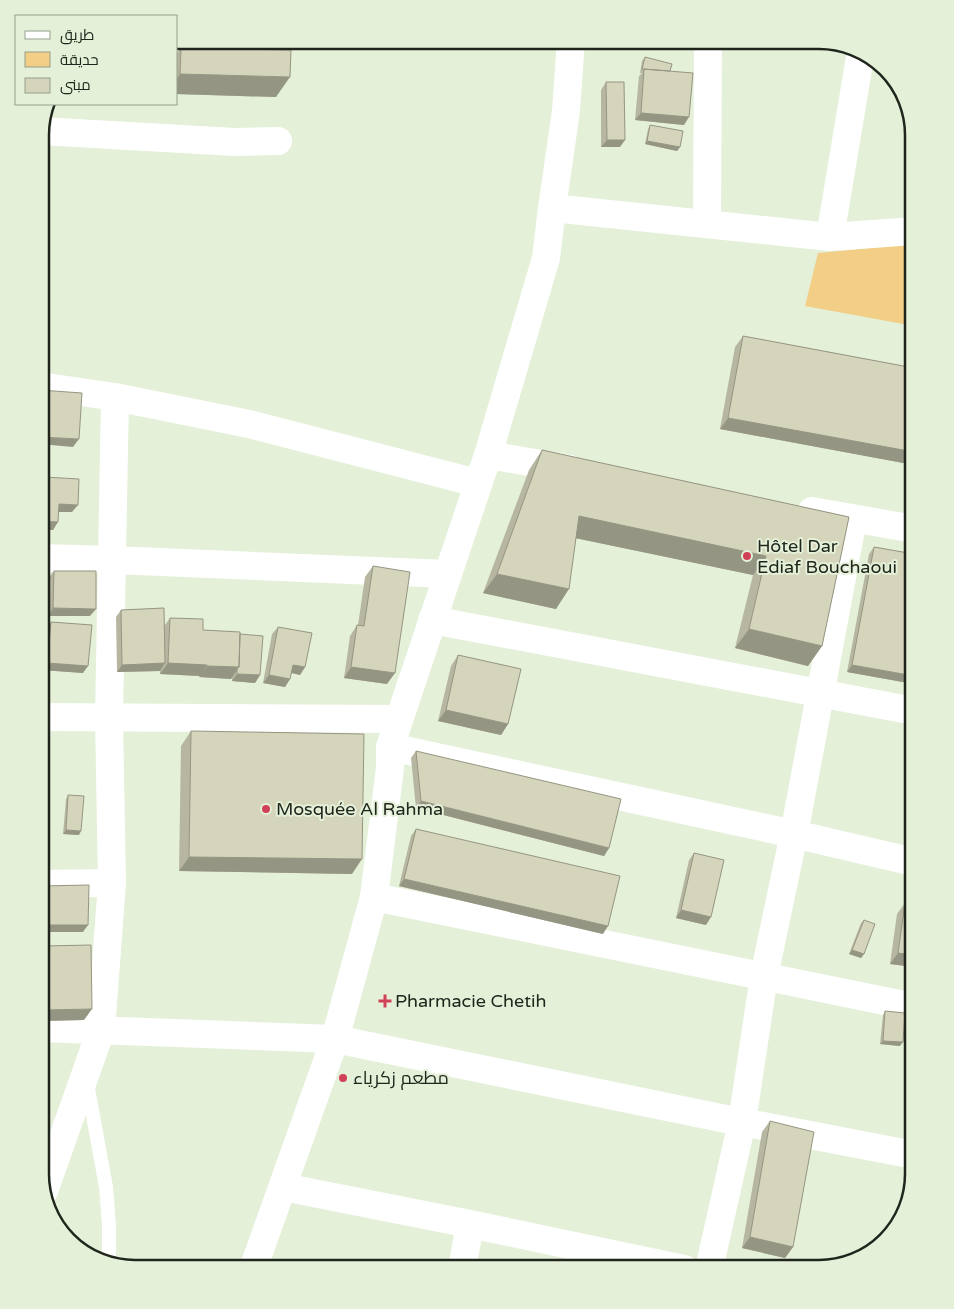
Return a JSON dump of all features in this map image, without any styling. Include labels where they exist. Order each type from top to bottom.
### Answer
[{"type":"street","points":[[257,1260],[335,1039],[374,897],[390,768],[390,747],[488,454],[546,258],[566,111],[570,49]]},
{"type":"street","points":[[707,223],[708,49]]},
{"type":"street","points":[[830,237],[860,59]]},
{"type":"street","points":[[49,132],[235,142],[278,141]]},
{"type":"street","points":[[552,208],[830,237],[905,232]]},
{"type":"street","points":[[49,387],[115,397],[249,424],[477,483]]},
{"type":"street","points":[[49,1177],[101,1030],[112,883],[109,717],[115,397]]},
{"type":"street","points":[[488,454],[594,473]]},
{"type":"street","points":[[786,507],[905,528]]},
{"type":"street","points":[[711,1260],[742,1122],[764,976],[794,834],[853,519]]},
{"type":"street","points":[[49,558],[448,574]]},
{"type":"street","points":[[432,620],[905,708]]},
{"type":"street","points":[[49,717],[399,719]]},
{"type":"street","points":[[390,747],[794,834],[905,860]]},
{"type":"street","points":[[49,884],[112,883]]},
{"type":"street","points":[[374,897],[905,1005]]},
{"type":"street","points":[[49,1028],[335,1039],[905,1153]]},
{"type":"street","points":[[283,1187],[470,1224],[618,1260]]},
{"type":"street","points":[[464,1260],[470,1224]]},
{"type":"lane","points":[[85,1076],[106,1187],[109,1257]]},
{"type":"green space","points":[[905,245],[905,324],[805,306],[818,253]]},
{"type":"building","points":[[181,49],[291,50],[290,77],[180,74]]},
{"type":"building","points":[[645,57],[672,64],[670,71],[642,69]]},
{"type":"building","points":[[644,69],[693,73],[689,117],[641,113]]},
{"type":"building","points":[[606,82],[624,82],[625,140],[607,140]]},
{"type":"building","points":[[650,125],[683,131],[680,147],[647,141]]},
{"type":"building","points":[[743,336],[905,366],[905,450],[728,418]]},
{"type":"building","points":[[49,391],[82,393],[79,439],[49,437]]},
{"type":"building","name":"Hôtel Dar Ediaf Bouchaoui","points":[[542,450],[849,517],[822,646],[749,629],[766,556],[579,516],[569,589],[497,574]]},
{"type":"building","points":[[49,477],[79,479],[78,505],[59,504],[58,522],[49,522]]},
{"type":"building","points":[[874,547],[905,552],[905,674],[852,665]]},
{"type":"building","points":[[373,566],[410,572],[395,673],[351,667],[357,625],[364,626]]},
{"type":"building","points":[[54,571],[96,571],[96,609],[53,608]]},
{"type":"building","points":[[164,608],[165,663],[122,665],[121,610]]},
{"type":"building","points":[[170,618],[203,619],[203,630],[240,632],[239,667],[168,663]]},
{"type":"building","points":[[51,622],[92,625],[88,666],[49,663]]},
{"type":"building","points":[[278,627],[312,633],[305,667],[293,665],[290,679],[269,675]]},
{"type":"building","points":[[240,634],[263,636],[260,675],[237,674]]},
{"type":"building","points":[[458,655],[521,669],[508,724],[446,710]]},
{"type":"building","name":"Mosquée Al Rahma","points":[[191,731],[364,734],[362,859],[189,857]]},
{"type":"building","points":[[416,751],[621,799],[609,848],[421,801]]},
{"type":"building","points":[[68,795],[84,796],[81,831],[66,830]]},
{"type":"building","points":[[416,829],[620,876],[608,926],[404,879]]},
{"type":"building","points":[[694,853],[724,860],[711,917],[681,910]]},
{"type":"building","points":[[89,885],[88,925],[49,925],[49,886]]},
{"type":"building","points":[[905,903],[905,954],[898,953]]},
{"type":"building","points":[[864,920],[875,924],[864,954],[852,950]]},
{"type":"building","points":[[91,945],[92,1009],[49,1010],[49,946]]},
{"type":"building","points":[[885,1011],[905,1013],[903,1042],[883,1041]]},
{"type":"building","points":[[770,1121],[814,1132],[793,1247],[750,1237]]},
{"type":"place","name":"Hôtel Dar Ediaf Bouchaoui","points":[[747,556]]},
{"type":"place","name":"Mosquée Al Rahma","points":[[266,809]]},
{"type":"place","name":"Pharmacie Chetih","points":[[385,1001]]},
{"type":"place","name":"مطعم زكرياء","points":[[343,1078]]}]
